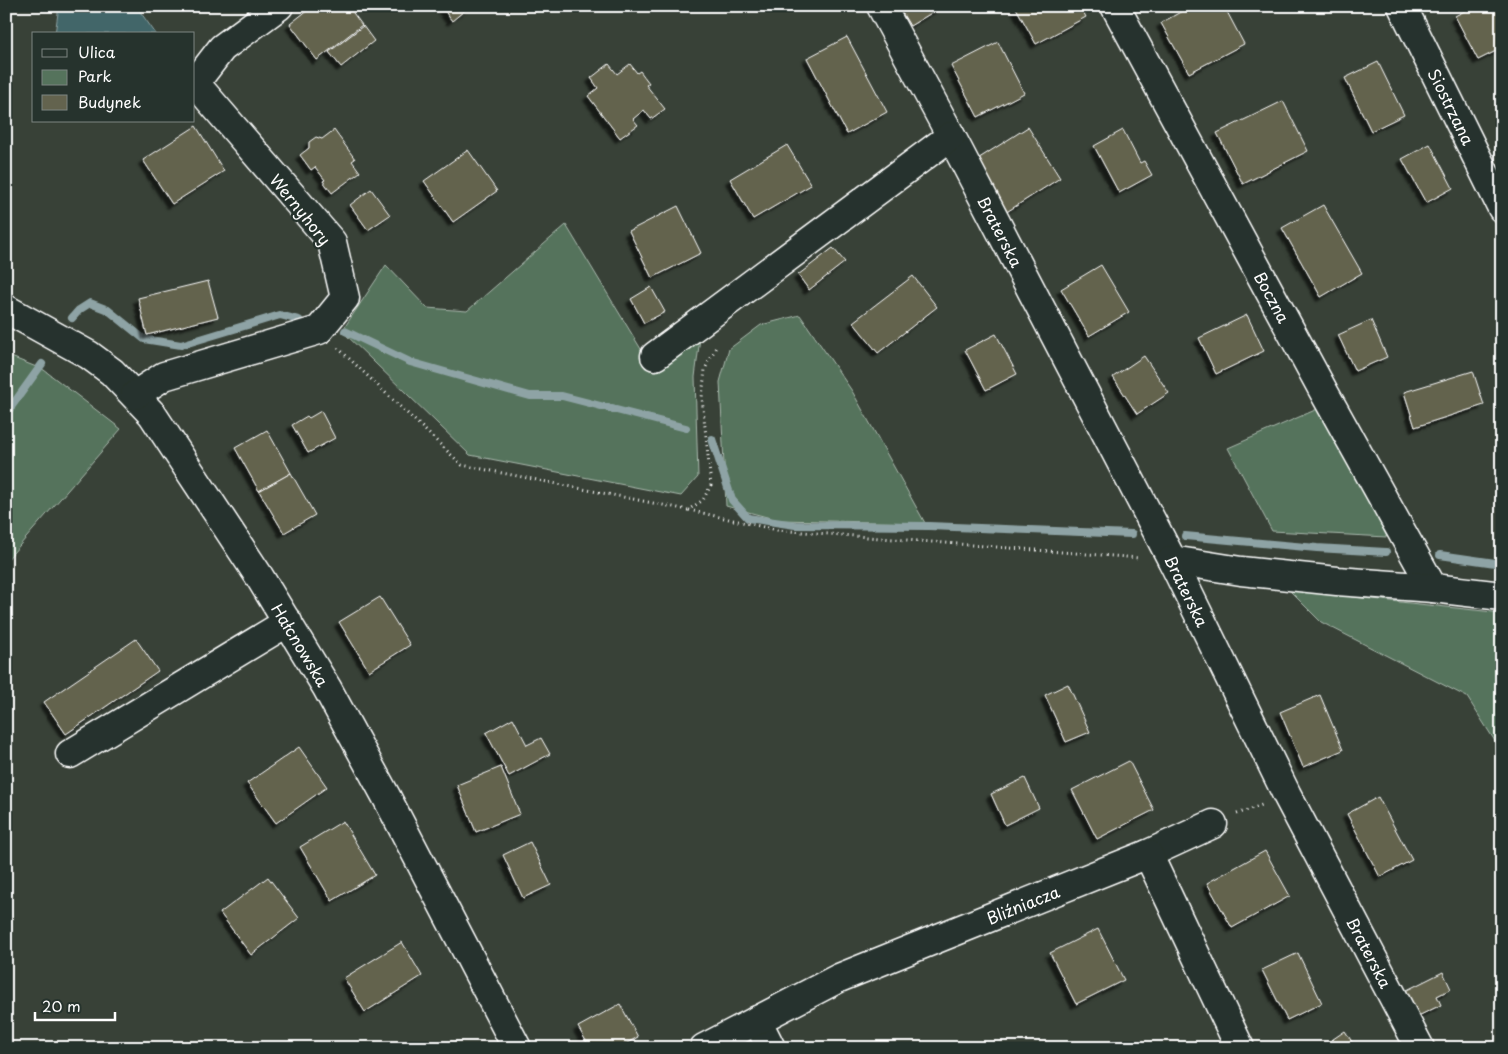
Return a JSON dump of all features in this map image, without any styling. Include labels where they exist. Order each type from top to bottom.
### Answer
[{"type":"street","name":"Wernyhory","points":[[278,6],[222,48],[195,83],[332,242],[345,298],[319,330]]},
{"type":"street","name":"Braterska","points":[[881,6],[951,136],[1172,560],[1288,795],[1420,1048]]},
{"type":"street","name":"Boczna","points":[[1115,6],[1325,394],[1433,588]]},
{"type":"street","name":"Siostrzana","points":[[1402,6],[1502,208]]},
{"type":"street","points":[[655,356],[951,136]]},
{"type":"street","name":"Hałcnowska","points":[[6,309],[89,355],[112,372],[152,414],[288,622],[328,688],[517,1048]]},
{"type":"street","points":[[135,395],[164,376],[319,330]]},
{"type":"street","points":[[1172,560],[1241,571],[1502,596]]},
{"type":"street","points":[[70,754],[288,622]]},
{"type":"street","name":"Bliźniacza","points":[[704,1048],[839,978],[1148,854],[1214,824]]},
{"type":"street","points":[[1148,854],[1240,1048]]},
{"type":"street","points":[[757,1020],[772,1048]]},
{"type":"path","points":[[688,510],[703,500],[711,485],[702,398],[706,369],[725,328],[723,306]]},
{"type":"path","points":[[319,330],[462,465],[688,510],[776,530],[1172,560]]},
{"type":"path","points":[[1214,824],[1288,795]]},
{"type":"green space","points":[[566,225],[653,369],[700,338],[695,377],[698,477],[681,496],[470,455],[342,331],[386,265],[427,308],[467,311]]},
{"type":"green space","points":[[800,315],[852,391],[925,523],[778,520],[726,506],[720,382],[729,349],[761,325]]},
{"type":"green space","points":[[6,355],[44,370],[121,429],[6,561]]},
{"type":"green space","points":[[1322,407],[1387,537],[1272,531],[1228,448]]},
{"type":"green space","points":[[1289,590],[1502,613],[1502,752],[1467,697],[1321,622]]},
{"type":"water","points":[[59,6],[136,6],[155,32],[55,32]]},
{"type":"building","points":[[313,6],[348,6],[362,25],[317,60],[290,24]]},
{"type":"building","points":[[441,6],[470,6],[452,21]]},
{"type":"building","points":[[898,6],[943,6],[910,26]]},
{"type":"building","points":[[1015,6],[1080,6],[1086,17],[1036,44]]},
{"type":"building","points":[[1191,6],[1224,6],[1244,44],[1189,73],[1161,23]]},
{"type":"building","points":[[1474,6],[1502,6],[1502,48],[1478,60],[1455,16]]},
{"type":"building","points":[[363,26],[374,41],[341,67],[329,52]]},
{"type":"building","points":[[847,37],[887,112],[847,134],[807,58]]},
{"type":"building","points":[[998,42],[1024,93],[978,117],[951,66]]},
{"type":"building","points":[[1378,62],[1404,115],[1371,131],[1345,78]]},
{"type":"building","points":[[609,64],[617,74],[630,64],[637,73],[640,71],[649,83],[646,85],[665,109],[651,119],[644,110],[633,119],[638,125],[620,138],[588,96],[598,88],[591,78]]},
{"type":"building","points":[[1283,101],[1308,151],[1243,184],[1217,133]]},
{"type":"building","points":[[196,126],[224,171],[172,204],[143,160]]},
{"type":"building","points":[[1028,127],[1060,178],[1005,213],[973,162]]},
{"type":"building","points":[[334,130],[355,159],[352,161],[360,172],[332,193],[315,167],[311,170],[300,155],[309,148],[309,142],[316,137],[322,139]]},
{"type":"building","points":[[1123,130],[1140,163],[1144,161],[1152,175],[1119,193],[1094,146]]},
{"type":"building","points":[[1430,144],[1453,188],[1426,203],[1402,159]]},
{"type":"building","points":[[787,145],[811,185],[753,219],[730,179]]},
{"type":"building","points":[[468,150],[497,191],[453,222],[424,181]]},
{"type":"building","points":[[371,189],[390,215],[368,230],[350,205]]},
{"type":"building","points":[[1323,205],[1362,273],[1321,297],[1282,228]]},
{"type":"building","points":[[678,206],[701,253],[652,278],[629,231]]},
{"type":"building","points":[[833,248],[845,262],[809,290],[798,275]]},
{"type":"building","points":[[1101,265],[1129,312],[1089,336],[1061,289]]},
{"type":"building","points":[[913,276],[937,307],[878,353],[853,322]]},
{"type":"building","points":[[208,281],[218,317],[147,335],[138,298]]},
{"type":"building","points":[[651,287],[665,312],[644,323],[631,299]]},
{"type":"building","points":[[1247,315],[1264,351],[1216,374],[1199,338]]},
{"type":"building","points":[[1371,320],[1387,357],[1355,371],[1338,335]]},
{"type":"building","points":[[996,334],[1017,374],[986,390],[965,350]]},
{"type":"building","points":[[1144,356],[1169,393],[1137,414],[1113,377]]},
{"type":"building","points":[[1473,371],[1484,405],[1415,427],[1404,392]]},
{"type":"building","points":[[321,411],[335,438],[308,453],[292,425],[307,416],[309,418]]},
{"type":"building","points":[[267,430],[291,473],[259,491],[235,448]]},
{"type":"building","points":[[291,473],[315,515],[284,533],[259,491]]},
{"type":"building","points":[[380,597],[410,645],[369,671],[339,622]]},
{"type":"building","points":[[136,639],[158,671],[66,734],[44,702]]},
{"type":"building","points":[[1068,684],[1090,732],[1066,742],[1045,695]]},
{"type":"building","points":[[1320,695],[1343,750],[1303,767],[1280,712]]},
{"type":"building","points":[[513,718],[527,745],[541,738],[550,754],[509,776],[486,733]]},
{"type":"building","points":[[299,747],[327,787],[276,823],[247,783]]},
{"type":"building","points":[[1129,761],[1154,810],[1097,839],[1072,790]]},
{"type":"building","points":[[501,767],[520,814],[476,832],[457,785]]},
{"type":"building","points":[[1025,778],[1039,808],[1005,825],[991,794]]},
{"type":"building","points":[[1378,797],[1412,860],[1380,877],[1347,814]]},
{"type":"building","points":[[343,821],[375,875],[332,901],[300,847]]},
{"type":"building","points":[[530,842],[551,885],[523,898],[503,855]]},
{"type":"building","points":[[1265,851],[1290,896],[1232,928],[1207,883]]},
{"type":"building","points":[[268,877],[299,918],[251,955],[220,913]]},
{"type":"building","points":[[1098,929],[1124,980],[1076,1004],[1050,953]]},
{"type":"building","points":[[402,942],[422,976],[365,1012],[344,978]]},
{"type":"building","points":[[1298,953],[1322,1003],[1287,1020],[1262,970]]},
{"type":"building","points":[[1443,972],[1451,989],[1437,996],[1441,1005],[1414,1018],[1401,993]]},
{"type":"building","points":[[620,1004],[638,1037],[618,1048],[590,1048],[578,1027]]},
{"type":"building","points":[[1345,1031],[1356,1048],[1320,1048]]},
{"type":"waterway","points":[[72,318],[79,310],[90,303],[108,310],[144,339],[181,345],[280,315],[299,320]]},
{"type":"waterway","points":[[345,331],[410,362],[530,396],[562,396],[686,428]]},
{"type":"waterway","points":[[6,414],[42,364]]},
{"type":"waterway","points":[[712,439],[732,500],[748,518],[795,525],[929,526],[1132,534]]},
{"type":"waterway","points":[[1185,536],[1386,552]]},
{"type":"waterway","points":[[1440,555],[1502,564]]}]
